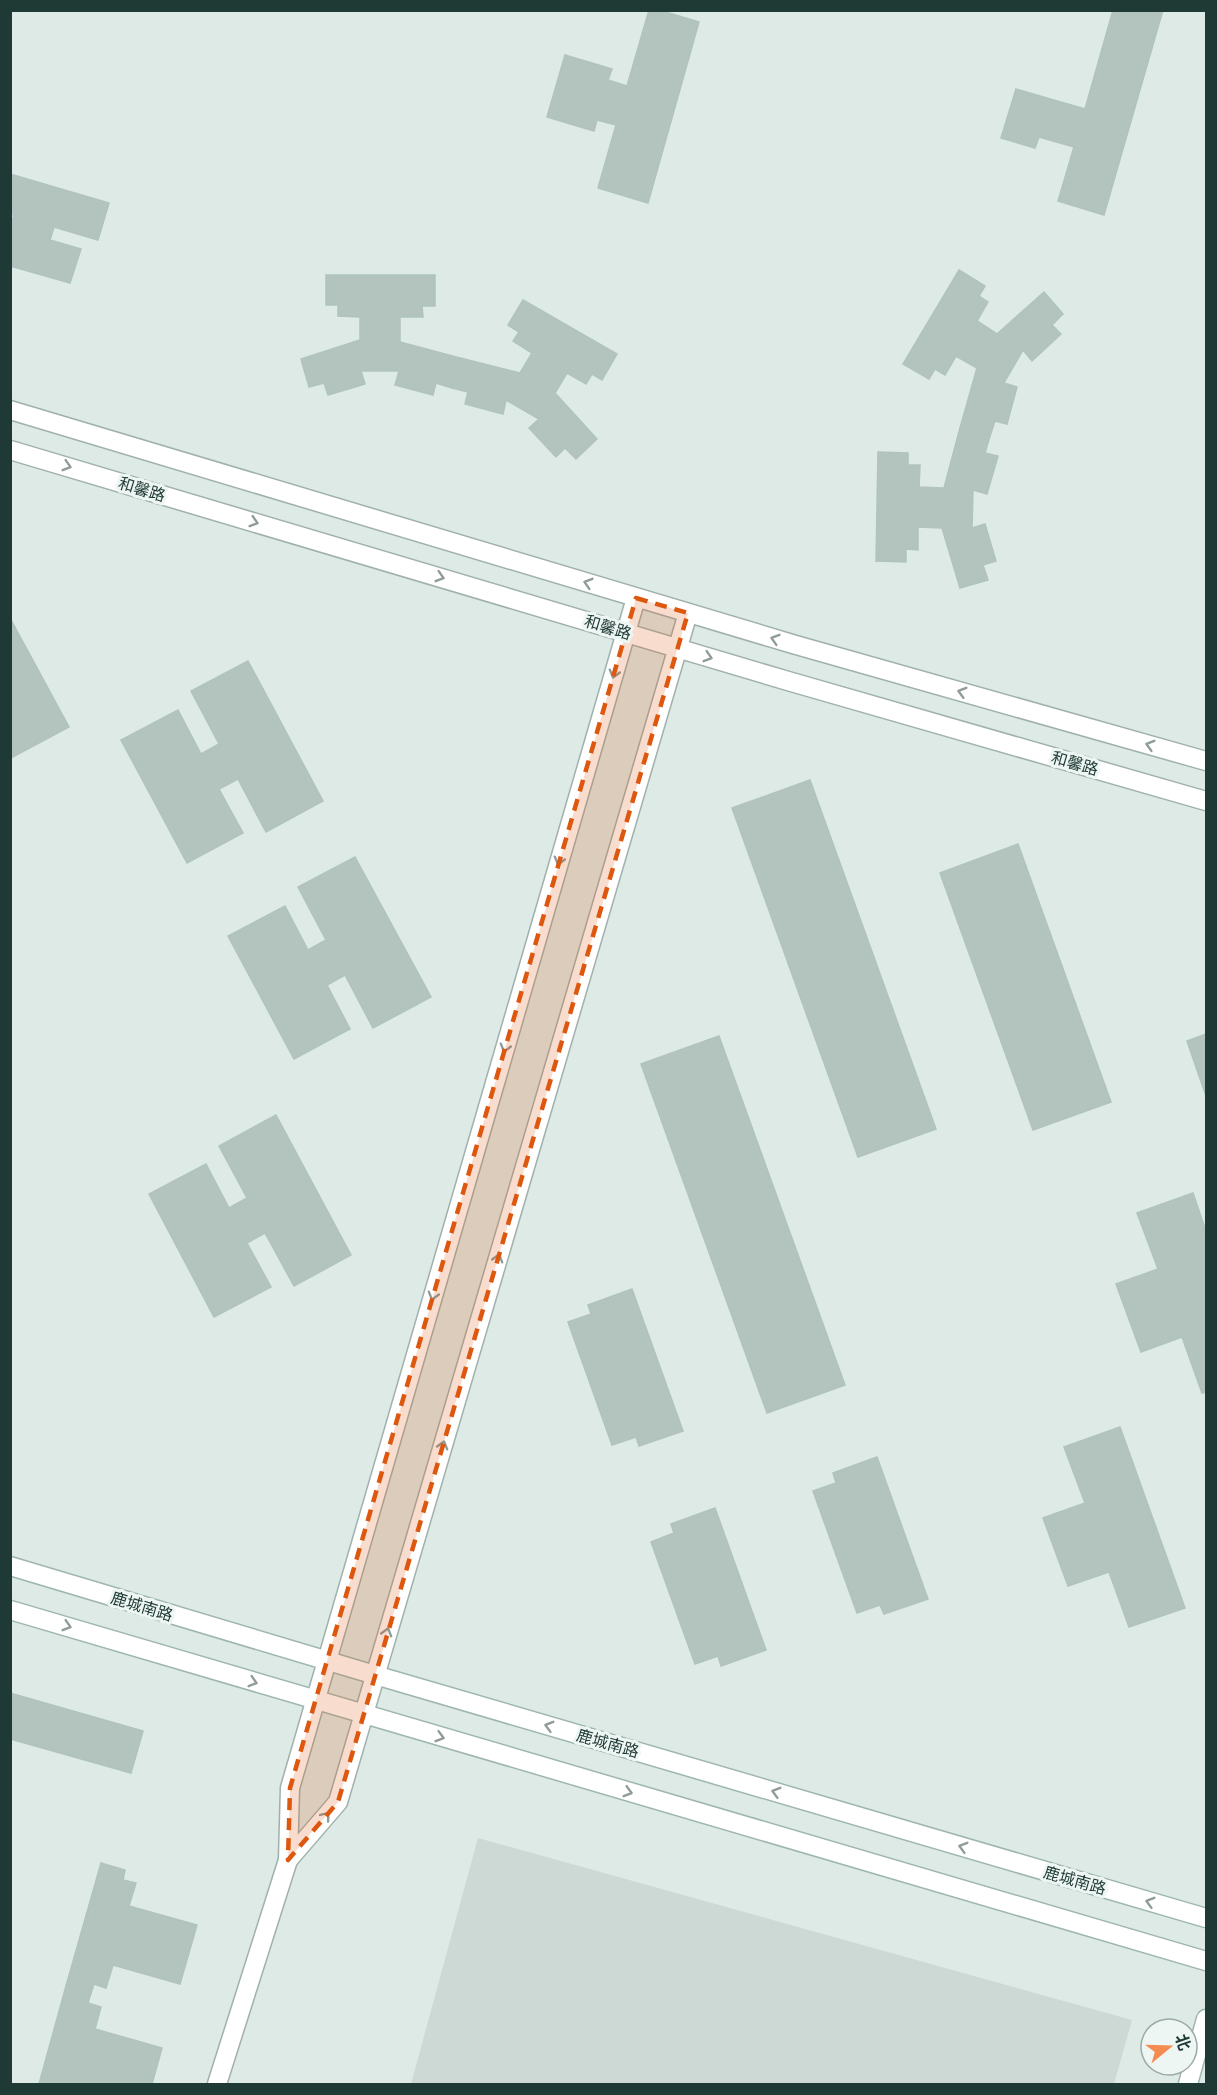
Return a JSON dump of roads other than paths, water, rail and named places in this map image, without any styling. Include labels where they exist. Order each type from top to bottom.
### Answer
[{"type":"street","points":[[10,410],[636,598],[1206,761]]},
{"type":"street","name":"和馨路","points":[[10,450],[678,648],[1206,801]]},
{"type":"street","points":[[217,2085],[288,1860],[290,1788],[636,598]]},
{"type":"street","points":[[288,1860],[338,1802],[688,613]]},
{"type":"street","name":"鹿城南路","points":[[10,1566],[326,1661],[1206,1918]]},
{"type":"street","points":[[10,1610],[1206,1961]]},
{"type":"street","points":[[1188,2085],[1206,2019]]}]
